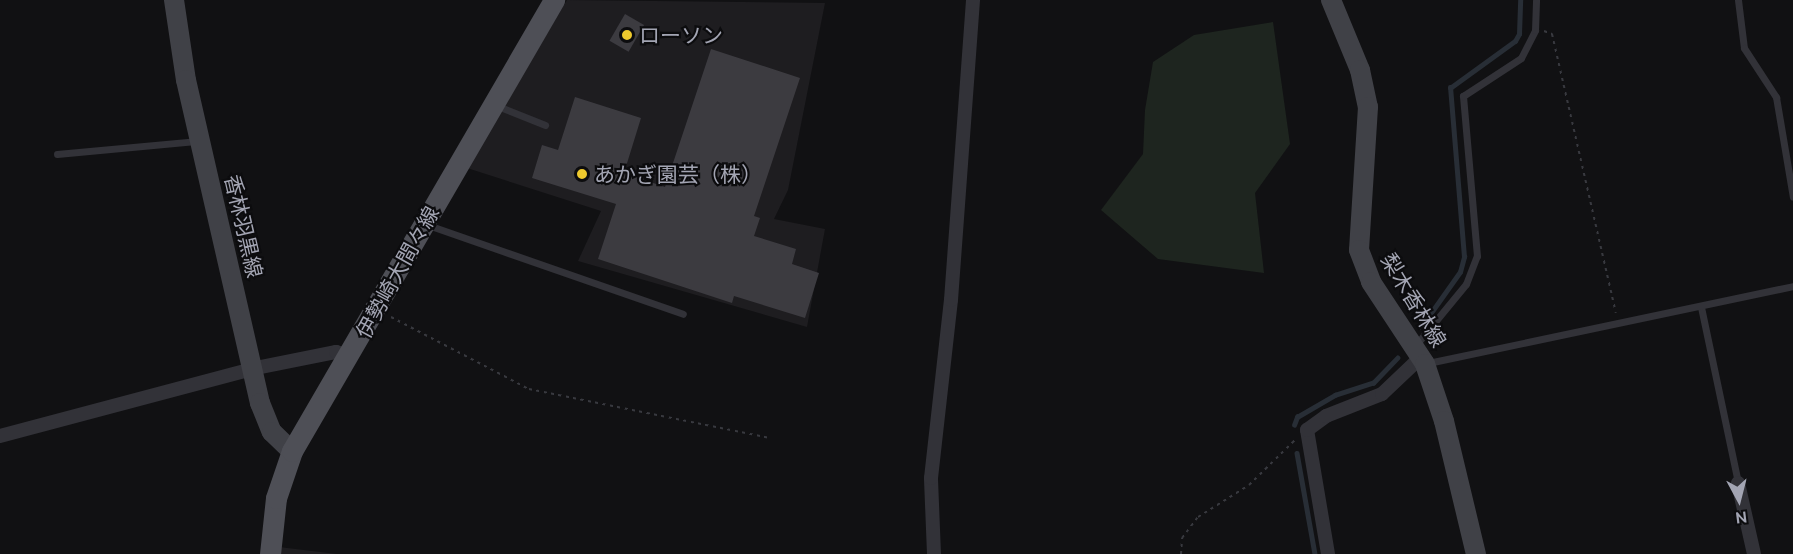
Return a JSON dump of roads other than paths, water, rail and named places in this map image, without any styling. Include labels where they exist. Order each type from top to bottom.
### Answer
[{"type":"main road","name":"香林羽黒線","points":[[174,0],[176,30],[251,369],[265,419],[277,440],[292,451]]},
{"type":"main road","name":"伊勢崎大間々線","points":[[270,554],[276,498],[292,451],[554,0]]},
{"type":"main road","name":"梨木香林線","points":[[1332,0],[1360,70],[1368,107],[1359,250],[1371,282],[1421,355],[1444,421],[1476,554]]},
{"type":"street","points":[[934,554],[931,478],[951,300],[973,0]]},
{"type":"street","points":[[0,436],[251,369],[336,352],[349,356]]},
{"type":"street","points":[[1328,554],[1306,436],[1307,430],[1326,416],[1382,394],[1421,355]]},
{"type":"street","points":[[1738,483],[1754,554]]},
{"type":"lane","points":[[1421,355],[1475,267],[1477,244],[1463,96],[1521,58],[1535,30],[1536,0]]},
{"type":"lane","points":[[1738,0],[1744,48],[1776,97],[1793,197]]},
{"type":"lane","points":[[493,104],[545,125]]},
{"type":"lane","points":[[57,154],[154,148],[200,140]]},
{"type":"lane","points":[[423,223],[442,233],[683,314]]},
{"type":"lane","points":[[1421,355],[1618,324],[1793,286]]},
{"type":"lane","points":[[1701,307],[1738,483]]},
{"type":"waterway","points":[[1421,327],[1460,272],[1464,257],[1450,88],[1515,41],[1519,34],[1520,0]]},
{"type":"waterway","points":[[1294,425],[1297,417],[1335,395],[1373,383],[1397,358]]},
{"type":"waterway","points":[[1297,453],[1315,554]]},
{"type":"place","name":"ローソン","points":[[627,35]]},
{"type":"place","name":"あかぎ園芸（株）","points":[[582,174]]}]
